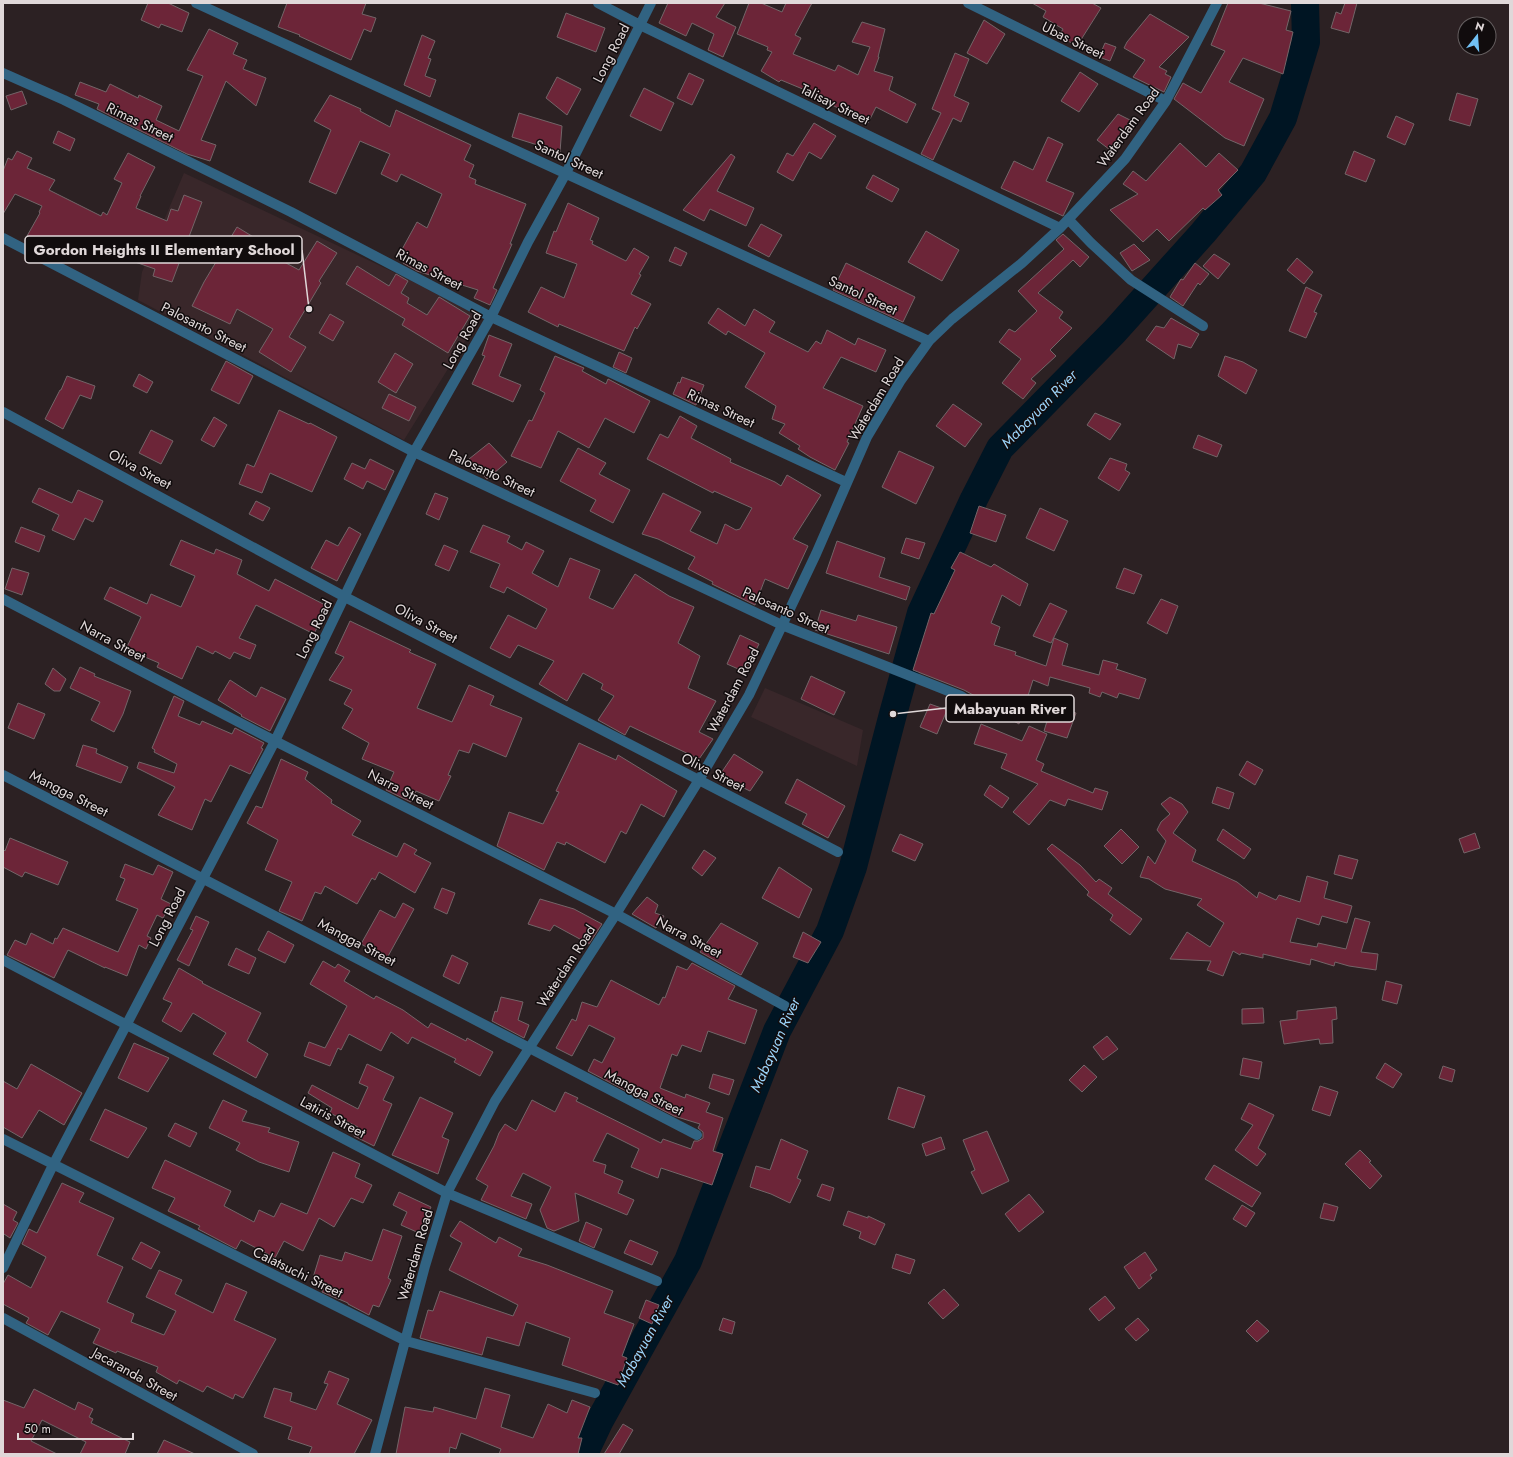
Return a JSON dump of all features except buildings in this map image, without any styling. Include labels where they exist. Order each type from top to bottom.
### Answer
[{"type":"street","name":"Santol Street","points":[[196,3],[929,341]]},
{"type":"street","name":"Talisay Street","points":[[598,3],[640,25],[1060,228]]},
{"type":"street","name":"Long Road","points":[[3,1268],[53,1165],[275,742],[346,597],[414,452],[491,317],[528,242],[566,173],[651,3]]},
{"type":"street","name":"Ubas Street","points":[[968,3],[1166,101]]},
{"type":"street","name":"Waterdam Road","points":[[375,1454],[425,1266],[447,1193],[495,1101],[616,914],[699,780],[749,694],[816,554],[846,482],[867,437],[901,380],[929,341],[952,319],[1022,263],[1060,228],[1121,164],[1166,101],[1218,3]]},
{"type":"street","name":"Rimas Street","points":[[3,73],[64,100],[291,212],[491,317],[846,482]]},
{"type":"street","points":[[1068,219],[1091,243],[1131,280],[1203,326]]},
{"type":"street","name":"Palosanto Street","points":[[3,238],[414,452],[782,625],[961,696],[973,704],[978,712]]},
{"type":"street","name":"Oliva Street","points":[[3,412],[346,597],[838,852]]},
{"type":"street","name":"Narra Street","points":[[3,599],[275,742],[616,914],[786,1006]]},
{"type":"street","name":"Mangga Street","points":[[3,775],[697,1135]]},
{"type":"street","name":"Latiris Street","points":[[3,960],[447,1193],[657,1281]]},
{"type":"street","name":"Calatsuchi Street","points":[[3,1139],[406,1341],[595,1393]]},
{"type":"street","name":"Jacaranda Street","points":[[3,1318],[253,1454]]},
{"type":"shaded area","points":[[184,173],[406,278],[480,317],[404,440],[138,300],[142,272]]},
{"type":"shaded area","points":[[765,688],[863,730],[857,766],[751,717]]},
{"type":"waterway","name":"Mabayuan River","points":[[584,1454],[599,1422],[688,1261],[777,1031],[830,931],[853,867],[921,613],[974,499],[1000,448],[1114,332],[1203,233],[1253,173],[1283,118],[1306,42],[1305,3]]},
{"type":"place","name":"Gordon Heights II Elementary School","points":[[309,309]]},
{"type":"place","name":"Mabayuan River","points":[[893,714]]}]
